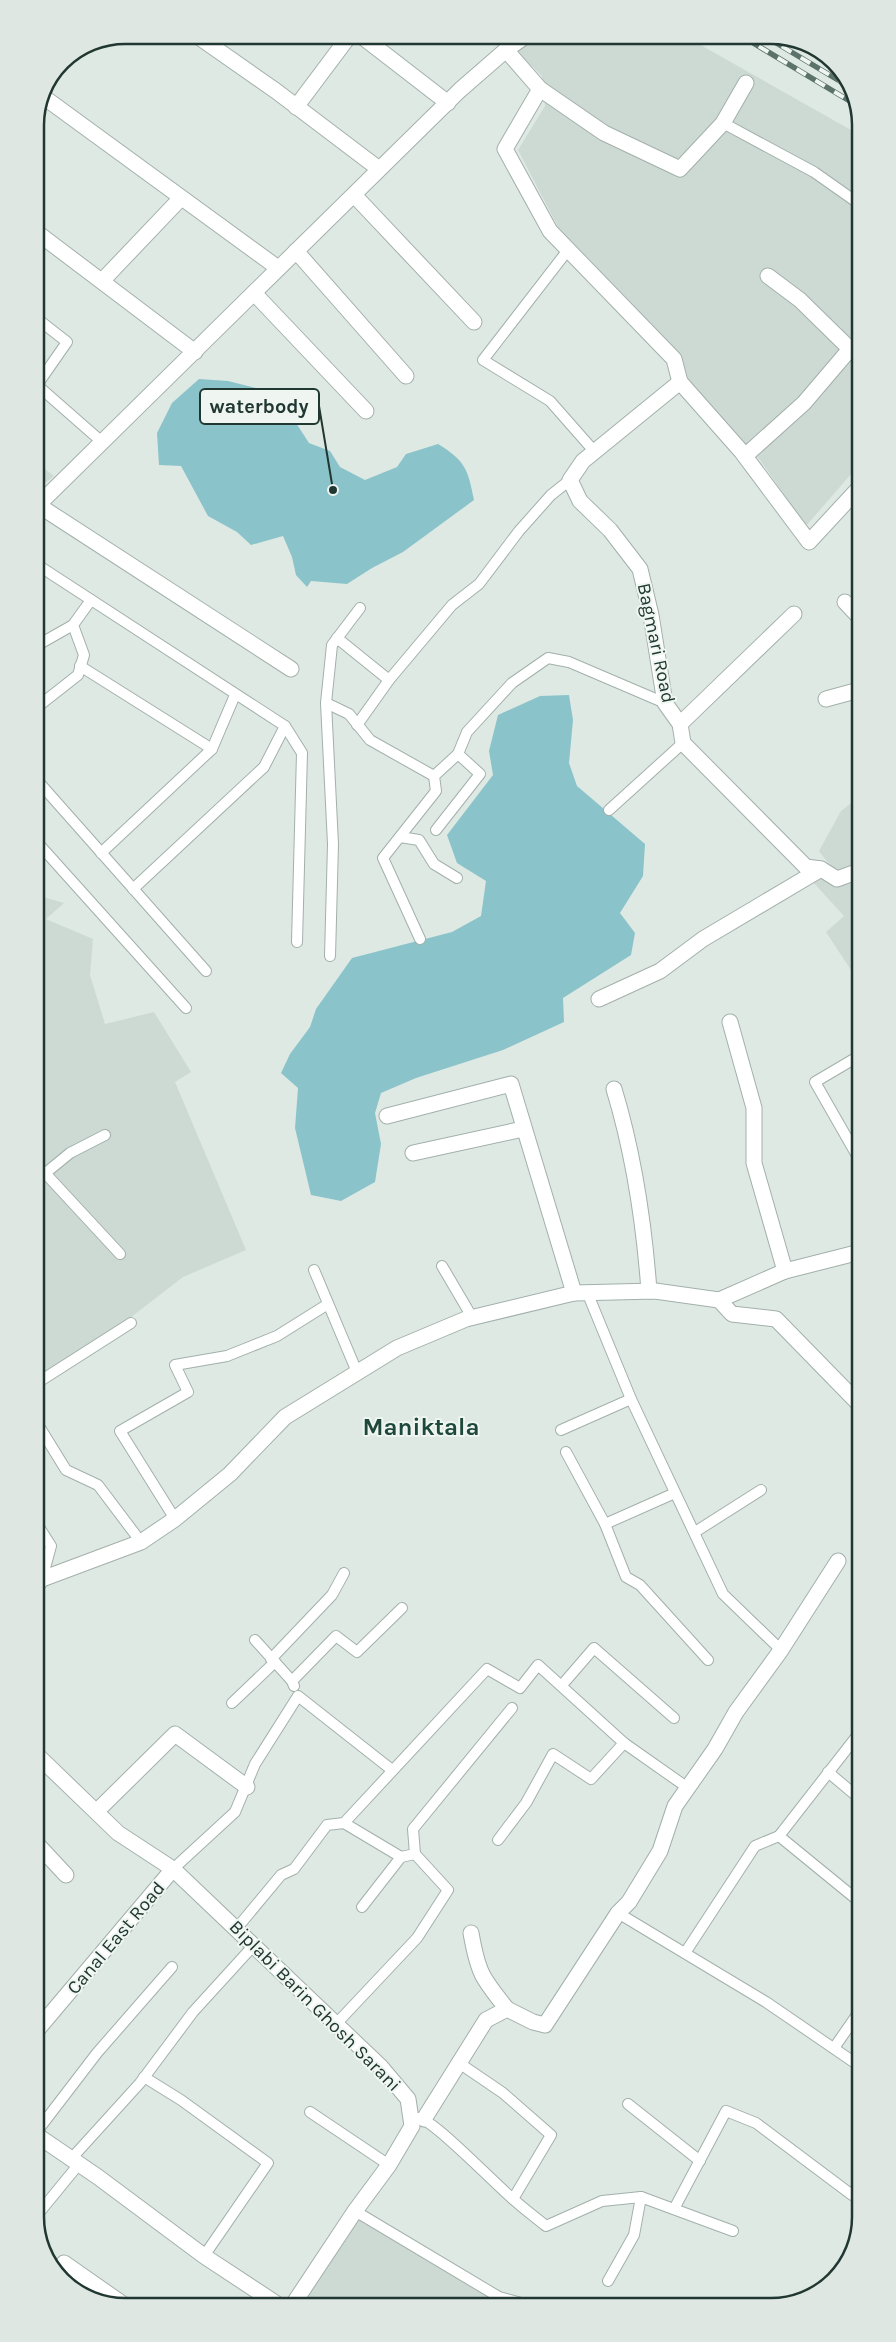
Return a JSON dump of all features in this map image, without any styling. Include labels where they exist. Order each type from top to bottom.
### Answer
[{"type":"street","points":[[208,44],[379,169]]},
{"type":"street","points":[[296,107],[343,44]]},
{"type":"street","points":[[372,44],[448,102]]},
{"type":"street","points":[[44,499],[448,102],[514,44]]},
{"type":"street","points":[[506,50],[540,89],[604,133],[680,169],[723,123],[746,83]]},
{"type":"street","points":[[540,89],[505,149],[550,231],[674,359],[680,382],[745,456],[809,542],[852,495]]},
{"type":"street","points":[[48,100],[278,268]]},
{"type":"street","points":[[354,195],[474,322]]},
{"type":"street","points":[[102,281],[181,198]]},
{"type":"street","points":[[44,238],[195,352]]},
{"type":"street","points":[[296,251],[406,376]]},
{"type":"street","points":[[745,456],[804,403],[850,349],[800,300],[768,276]]},
{"type":"street","points":[[254,293],[366,411]]},
{"type":"street","points":[[570,480],[583,461],[594,451],[680,382]]},
{"type":"street","name":"Bagmari Road","points":[[570,480],[580,500],[610,530],[640,569],[651,615],[665,703],[680,724],[683,743]]},
{"type":"street","points":[[44,510],[291,669]]},
{"type":"street","points":[[845,602],[852,610]]},
{"type":"street","points":[[680,724],[794,614]]},
{"type":"street","points":[[826,699],[852,692]]},
{"type":"street","points":[[683,743],[806,867],[821,869],[837,879],[852,874]]},
{"type":"street","points":[[599,999],[660,972],[703,939],[821,869]]},
{"type":"street","points":[[730,1022],[754,1108],[754,1163],[785,1271]]},
{"type":"street","points":[[387,1116],[507,1084],[512,1087],[523,1129],[580,1292]]},
{"type":"street","points":[[614,1089],[628,1137],[646,1240],[649,1291]]},
{"type":"street","points":[[413,1153],[523,1129]]},
{"type":"street","points":[[44,1580],[140,1542],[175,1519],[230,1474],[285,1417],[397,1348],[472,1317],[580,1292],[649,1291],[719,1300],[785,1271],[852,1254]]},
{"type":"street","points":[[719,1300],[732,1314],[776,1318],[852,1397]]},
{"type":"street","points":[[471,1933],[477,1966],[485,1982],[507,2009],[533,2022],[545,2025],[618,1913],[629,1902],[660,1851],[675,1806],[715,1749],[736,1712],[781,1650],[838,1561]]},
{"type":"street","points":[[97,1811],[175,1734],[247,1787]]},
{"type":"street","name":"Biplabi Barin Ghosh Sarani","points":[[44,1761],[118,1833],[174,1869],[237,1928],[381,2067],[408,2099],[417,2118]]},
{"type":"street","points":[[44,1851],[66,1875]]},
{"type":"street","name":"Canal East Road","points":[[44,2021],[174,1869]]},
{"type":"street","points":[[297,2298],[355,2211],[389,2165],[417,2118],[459,2063],[486,2020],[507,2009]]},
{"type":"street","points":[[44,2140],[204,2256],[268,2298]]},
{"type":"street","points":[[61,2268],[64,2264],[113,2297]]},
{"type":"lane","points":[[723,123],[814,172],[852,199]]},
{"type":"lane","points":[[568,250],[483,360],[550,402],[594,451]]},
{"type":"lane","points":[[44,323],[67,342],[44,375]]},
{"type":"lane","points":[[44,391],[102,442]]},
{"type":"lane","points":[[357,725],[389,680],[452,605],[478,584],[519,531],[552,495],[570,480]]},
{"type":"lane","points":[[44,572],[285,726],[302,754],[297,942]]},
{"type":"lane","points":[[44,641],[73,625],[91,600]]},
{"type":"lane","points":[[330,956],[333,844],[326,703],[332,645],[360,608]]},
{"type":"lane","points":[[44,702],[78,675],[84,655],[73,625]]},
{"type":"lane","points":[[337,638],[389,680]]},
{"type":"lane","points":[[434,776],[458,754],[467,732],[512,683],[548,658],[569,662],[665,703]]},
{"type":"lane","points":[[80,666],[212,749]]},
{"type":"lane","points":[[101,853],[212,749],[236,695]]},
{"type":"lane","points":[[326,703],[349,714],[370,740],[434,776]]},
{"type":"lane","points":[[133,889],[264,767],[285,726]]},
{"type":"lane","points":[[609,810],[683,743]]},
{"type":"lane","points":[[436,830],[480,774],[458,754]]},
{"type":"lane","points":[[420,939],[383,858],[436,791],[434,776]]},
{"type":"lane","points":[[44,788],[206,972]]},
{"type":"lane","points":[[400,837],[419,840],[434,864],[457,878]]},
{"type":"lane","points":[[44,850],[186,1008]]},
{"type":"lane","points":[[852,1060],[815,1082],[852,1147]]},
{"type":"lane","points":[[105,1135],[70,1153],[45,1173],[120,1254]]},
{"type":"lane","points":[[442,1266],[472,1317]]},
{"type":"lane","points":[[314,1270],[357,1372]]},
{"type":"lane","points":[[580,1292],[723,1594],[781,1650]]},
{"type":"lane","points":[[175,1519],[120,1431],[188,1392],[175,1365],[227,1356],[269,1339],[328,1304]]},
{"type":"lane","points":[[44,1379],[131,1323]]},
{"type":"lane","points":[[560,1430],[631,1399]]},
{"type":"lane","points":[[44,1434],[66,1470],[98,1485],[140,1542]]},
{"type":"lane","points":[[566,1452],[605,1524],[626,1577],[640,1585],[708,1660]]},
{"type":"lane","points":[[695,1532],[761,1490]]},
{"type":"lane","points":[[605,1524],[676,1493]]},
{"type":"lane","points":[[44,1535],[51,1546],[44,1569]]},
{"type":"lane","points":[[232,1703],[273,1661],[332,1595],[344,1573]]},
{"type":"lane","points":[[292,1681],[336,1636],[357,1652],[402,1608]]},
{"type":"lane","points":[[254,1640],[292,1681],[298,1696],[392,1770]]},
{"type":"lane","points":[[562,1685],[594,1648],[674,1718]]},
{"type":"lane","points":[[344,1823],[487,1669],[520,1688],[538,1665],[624,1743],[688,1788]]},
{"type":"lane","points":[[174,1869],[235,1812],[255,1764],[298,1696]]},
{"type":"lane","points":[[336,2024],[417,1938],[448,1890],[415,1854],[413,1829],[512,1708]]},
{"type":"lane","points":[[685,1954],[754,1846],[779,1836],[852,1742]]},
{"type":"lane","points":[[498,1840],[526,1803],[553,1754],[591,1779],[624,1743]]},
{"type":"lane","points":[[828,1772],[852,1792]]},
{"type":"lane","points":[[237,1928],[281,1875],[294,1869],[327,1825],[344,1823],[401,1857]]},
{"type":"lane","points":[[779,1836],[852,1896]]},
{"type":"lane","points":[[362,1907],[401,1857],[415,1854]]},
{"type":"lane","points":[[618,1913],[766,2002],[852,2061]]},
{"type":"lane","points":[[44,2205],[75,2161],[144,2077],[193,2012],[254,1945]]},
{"type":"lane","points":[[44,2122],[97,2053],[172,1967]]},
{"type":"lane","points":[[834,2048],[852,2022]]},
{"type":"lane","points":[[459,2063],[503,2093],[552,2135],[512,2199]]},
{"type":"lane","points":[[144,2077],[181,2100],[268,2163],[204,2256]]},
{"type":"lane","points":[[628,2104],[700,2160]]},
{"type":"lane","points":[[674,2209],[726,2111],[756,2123],[852,2195]]},
{"type":"lane","points":[[310,2112],[389,2165]]},
{"type":"lane","points":[[417,2118],[546,2226],[602,2201],[641,2197],[733,2231]]},
{"type":"lane","points":[[608,2281],[634,2235],[641,2197]]},
{"type":"lane","points":[[355,2211],[502,2298]]},
{"type":"shaded area","points":[[529,44],[699,44],[852,131],[852,473],[806,526],[760,460],[689,382],[681,354],[558,227],[518,150],[545,106],[542,76],[516,51]]},
{"type":"shaded area","points":[[44,468],[54,476],[44,484]]},
{"type":"shaded area","points":[[852,802],[852,866],[835,872],[819,851],[841,811]]},
{"type":"shaded area","points":[[822,875],[852,876],[851,970],[826,932],[844,916],[813,882]]},
{"type":"shaded area","points":[[44,897],[64,903],[46,919],[93,939],[90,975],[105,1024],[154,1012],[191,1072],[175,1082],[246,1250],[183,1277],[126,1321],[44,1372]]},
{"type":"shaded area","points":[[355,2218],[491,2298],[301,2298]]},
{"type":"water","points":[[199,379],[228,381],[260,389],[289,412],[309,443],[330,451],[340,467],[365,480],[397,467],[406,454],[438,444],[455,456],[464,467],[470,481],[474,500],[403,552],[347,584],[311,581],[307,587],[296,575],[292,557],[283,536],[251,545],[237,532],[208,516],[181,466],[159,465],[157,433],[172,403]]},
{"type":"water","points":[[569,695],[573,720],[569,763],[577,786],[645,844],[643,876],[620,913],[635,933],[631,955],[563,998],[564,1022],[503,1050],[416,1078],[381,1093],[375,1113],[381,1144],[375,1182],[341,1201],[311,1195],[295,1128],[298,1088],[281,1073],[290,1054],[310,1027],[316,1009],[352,958],[452,932],[481,916],[486,881],[457,863],[447,835],[493,775],[489,751],[498,715],[540,696]]},
{"type":"railway","points":[[755,44],[848,100]]},
{"type":"railway","points":[[778,44],[839,81]]},
{"type":"place","name":"waterbody","points":[[333,490]]},
{"type":"district","name":"Maniktala","points":[[421,1427]]}]
